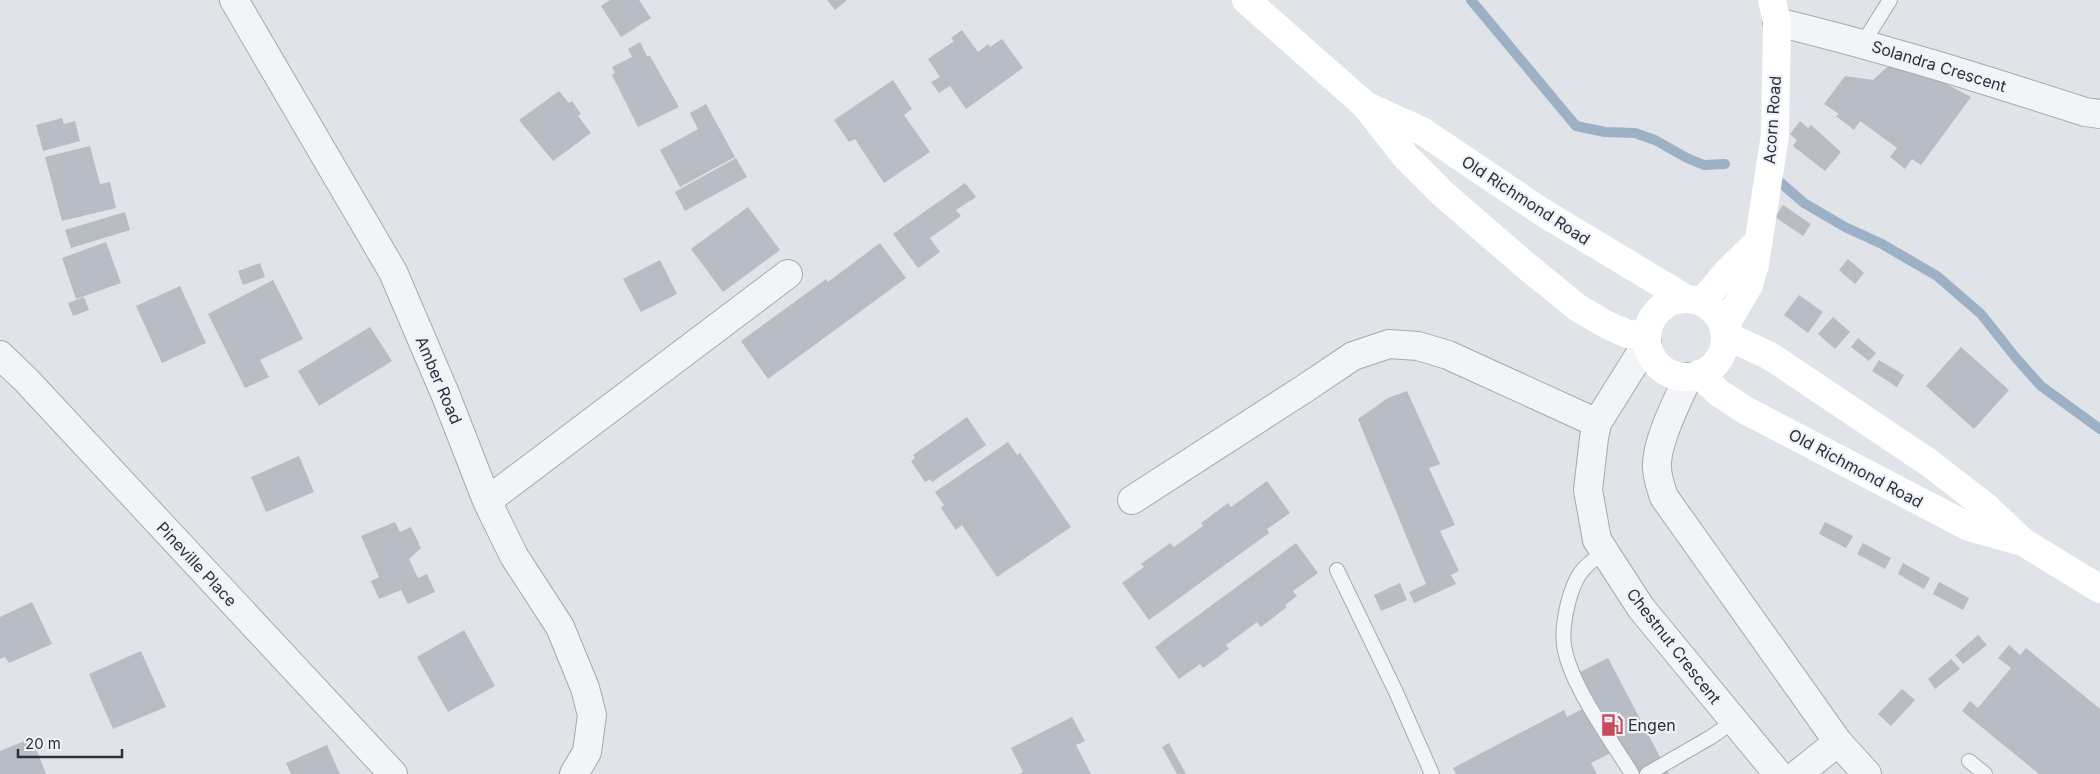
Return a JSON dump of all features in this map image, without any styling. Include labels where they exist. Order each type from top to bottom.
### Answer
[{"type":"street","name":"Amber Road","points":[[234,0],[393,272],[446,396],[487,501],[514,556],[560,627],[585,688],[592,714],[587,752],[574,774]]},
{"type":"street","name":"Old Richmond Road","points":[[1246,0],[1365,105],[1406,157],[1442,193],[1578,308],[1609,326],[1647,339],[1654,361],[1669,372],[1693,376],[1745,410],[1969,527],[2023,542]]},
{"type":"street","name":"Solandra Crescent","points":[[1775,11],[1864,43],[1941,65],[2085,112],[2100,114]]},
{"type":"street","name":"Acorn Road","points":[[1725,331],[1749,285],[1759,241],[1774,135],[1775,11]]},
{"type":"street","name":"Old Richmond Road","points":[[1365,105],[1422,131],[1542,212],[1715,312],[1725,331],[1777,360],[1928,462],[1985,506],[2023,542],[2100,590]]},
{"type":"street","points":[[1647,339],[1651,321],[1659,310],[1671,301],[1693,300],[1728,271],[1759,241]]},
{"type":"street","points":[[487,501],[788,274]]},
{"type":"street","points":[[1725,331],[1724,348],[1719,359],[1710,369],[1693,376],[1664,433],[1657,462],[1658,480],[1664,497],[1838,742],[1867,774]]},
{"type":"street","name":"Chestnut Crescent","points":[[1647,339],[1597,423],[1588,490],[1597,540],[1641,608],[1778,774]]},
{"type":"street","points":[[1132,500],[1304,390],[1353,356],[1389,344],[1418,346],[1448,355],[1597,423]]},
{"type":"street","name":"Pineville Place","points":[[0,355],[27,381],[393,774]]},
{"type":"street","points":[[1798,774],[1838,742]]},
{"type":"lane","points":[[1864,43],[1890,0]]},
{"type":"lane","points":[[1605,552],[1580,571],[1573,584],[1567,606],[1563,645],[1575,680],[1632,774]]},
{"type":"lane","points":[[1337,570],[1395,690],[1432,774]]},
{"type":"lane","points":[[1647,774],[1711,737],[1734,721]]},
{"type":"lane","points":[[1969,761],[1984,774]]},
{"type":"building","points":[[610,0],[639,0],[651,18],[621,37],[601,6]]},
{"type":"building","points":[[827,0],[847,0],[835,10]]},
{"type":"building","points":[[962,30],[978,52],[988,44],[990,47],[1002,39],[1023,68],[966,109],[950,86],[939,93],[931,82],[940,77],[928,59],[954,41],[951,38]]},
{"type":"building","points":[[640,42],[679,107],[638,127],[612,75],[615,73],[612,67],[632,57],[628,49]]},
{"type":"building","points":[[1897,58],[1971,97],[1921,165],[1912,159],[1905,169],[1890,157],[1897,148],[1860,121],[1854,130],[1836,116],[1839,114],[1824,104],[1845,76],[1873,80]]},
{"type":"building","points":[[893,80],[912,109],[904,115],[930,152],[884,183],[855,139],[849,142],[834,120]]},
{"type":"building","points":[[559,91],[569,103],[572,101],[581,114],[578,116],[591,133],[553,161],[519,120]]},
{"type":"building","points":[[706,104],[735,157],[680,187],[660,150],[698,129],[690,113]]},
{"type":"building","points":[[62,118],[64,124],[75,121],[80,141],[43,151],[36,125]]},
{"type":"building","points":[[1800,121],[1808,128],[1811,125],[1841,152],[1825,171],[1793,146],[1797,140],[1790,134]]},
{"type":"building","points":[[90,146],[100,184],[110,182],[116,208],[62,221],[45,157]]},
{"type":"building","points":[[736,158],[747,177],[685,211],[675,192]]},
{"type":"building","points":[[965,183],[976,197],[956,210],[961,216],[930,238],[940,252],[918,268],[893,234]]},
{"type":"building","points":[[1783,205],[1811,224],[1803,236],[1775,217]]},
{"type":"building","points":[[748,207],[780,250],[723,292],[691,249]]},
{"type":"building","points":[[125,212],[130,230],[71,248],[65,230]]},
{"type":"building","points":[[106,242],[121,283],[76,299],[62,258]]},
{"type":"building","points":[[880,243],[906,278],[768,379],[741,341],[826,279],[828,282]]},
{"type":"building","points":[[1848,259],[1864,273],[1855,284],[1839,270]]},
{"type":"building","points":[[660,260],[677,294],[641,312],[623,279]]},
{"type":"building","points":[[260,263],[265,277],[243,285],[238,271]]},
{"type":"building","points":[[273,280],[303,339],[260,360],[269,377],[245,388],[208,314]]},
{"type":"building","points":[[180,286],[206,343],[162,363],[136,306]]},
{"type":"building","points":[[1799,295],[1823,312],[1808,333],[1784,315]]},
{"type":"building","points":[[84,297],[89,310],[73,316],[68,303]]},
{"type":"building","points":[[1833,317],[1850,332],[1835,349],[1818,334]]},
{"type":"building","points":[[370,327],[392,361],[319,406],[298,371]]},
{"type":"building","points":[[1858,338],[1876,353],[1869,361],[1851,347]]},
{"type":"building","points":[[1961,347],[2009,390],[1974,429],[1926,386]]},
{"type":"building","points":[[1879,360],[1904,375],[1897,387],[1872,371]]},
{"type":"building","points":[[1407,391],[1440,464],[1429,468],[1455,525],[1440,531],[1459,571],[1451,575],[1456,584],[1414,603],[1409,592],[1426,584],[1358,419],[1388,398]]},
{"type":"building","points":[[967,417],[986,445],[932,482],[930,479],[925,482],[911,461],[915,458],[913,455]]},
{"type":"building","points":[[1008,442],[1017,455],[1020,453],[1071,527],[997,577],[962,525],[956,530],[941,508],[944,505],[935,492]]},
{"type":"building","points":[[299,456],[314,492],[266,512],[251,477]]},
{"type":"building","points":[[1267,481],[1290,513],[1267,529],[1269,533],[1149,620],[1122,583],[1144,567],[1141,564],[1170,543],[1174,547],[1203,526],[1201,523],[1228,503],[1231,507]]},
{"type":"building","points":[[395,522],[400,532],[411,527],[421,548],[409,559],[418,578],[427,574],[435,592],[408,604],[401,590],[379,599],[371,581],[379,577],[361,536]]},
{"type":"building","points":[[1825,522],[1853,536],[1846,548],[1819,534]]},
{"type":"building","points":[[1296,543],[1318,573],[1293,591],[1297,596],[1285,605],[1287,607],[1261,627],[1257,622],[1226,645],[1229,649],[1203,668],[1200,664],[1179,679],[1155,647]]},
{"type":"building","points":[[1863,543],[1891,558],[1885,569],[1857,554]]},
{"type":"building","points":[[1903,563],[1930,578],[1924,589],[1898,574]]},
{"type":"building","points":[[1939,582],[1969,598],[1963,610],[1933,594]]},
{"type":"building","points":[[1400,583],[1407,600],[1381,611],[1374,595]]},
{"type":"building","points":[[32,602],[52,644],[9,663],[5,657],[0,659],[0,617]]},
{"type":"building","points":[[464,630],[495,686],[448,712],[417,657]]},
{"type":"building","points":[[1978,635],[1987,645],[1963,664],[1955,655]]},
{"type":"building","points":[[2009,645],[2020,655],[2026,648],[2100,709],[2100,774],[2039,774],[1962,711],[1970,701],[1978,708],[2011,668],[1998,658]]},
{"type":"building","points":[[141,651],[166,707],[113,729],[89,674]]},
{"type":"building","points":[[1608,658],[1669,774],[1624,774],[1613,752],[1591,763],[1597,774],[1456,774],[1453,768],[1564,710],[1567,717],[1588,706],[1572,676]]},
{"type":"building","points":[[1951,659],[1960,669],[1935,689],[1928,679]]},
{"type":"building","points":[[1902,689],[1915,700],[1891,726],[1878,714]]},
{"type":"building","points":[[1072,717],[1085,741],[1076,745],[1091,774],[1019,774],[1023,772],[1011,748]]},
{"type":"building","points":[[32,738],[46,774],[0,774],[0,751]]},
{"type":"building","points":[[1169,743],[1186,774],[1177,774],[1162,747]]},
{"type":"building","points":[[327,745],[340,774],[291,774],[286,763]]},
{"type":"waterway","points":[[1471,0],[1576,126],[1605,132],[1635,133],[1655,140],[1704,165],[1725,164]]},
{"type":"waterway","points":[[1773,176],[1804,203],[1845,227],[1882,244],[1937,276],[1981,314],[2041,386],[2100,429]]},
{"type":"place","name":"Engen","points":[[1612,725]]}]
